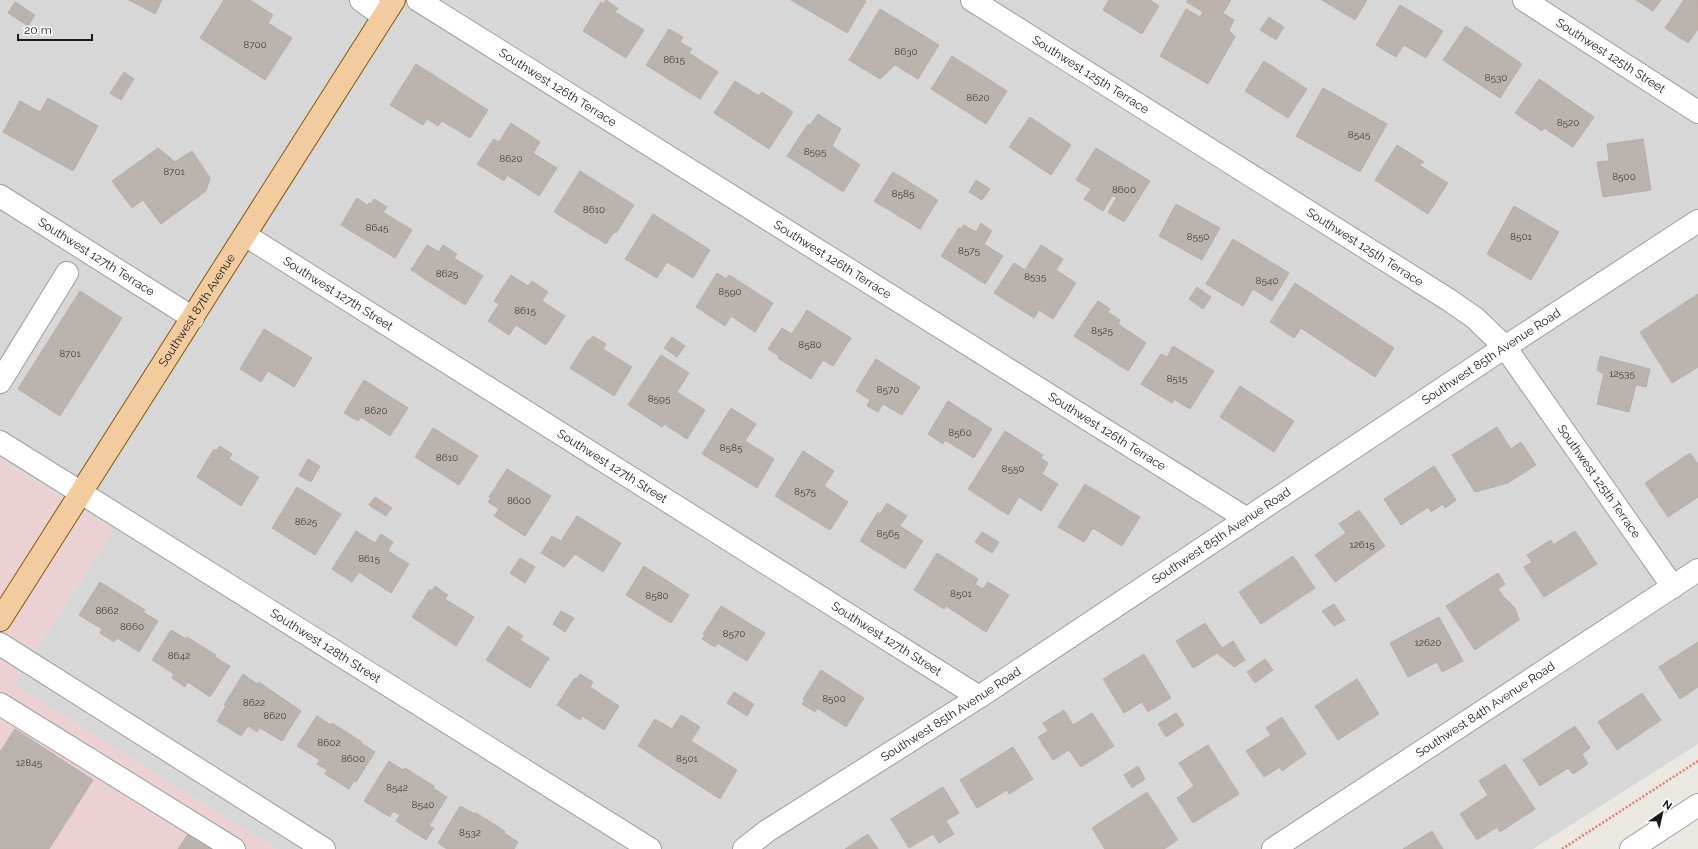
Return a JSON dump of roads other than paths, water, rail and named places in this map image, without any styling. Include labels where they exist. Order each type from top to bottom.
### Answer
[{"type":"main road","name":"Southwest 87th Avenue","points":[[0,620],[389,8]]},
{"type":"street","points":[[361,0],[389,8]]},
{"type":"street","name":"Southwest 126th Terrace","points":[[418,0],[1247,519]]},
{"type":"street","name":"Southwest 125th Terrace","points":[[972,0],[1449,300],[1474,318],[1505,347],[1673,587]]},
{"type":"street","name":"Southwest 125th Street","points":[[1524,0],[1698,112]]},
{"type":"street","name":"Southwest 127th Terrace","points":[[0,196],[193,318]]},
{"type":"street","name":"Southwest 85th Avenue Road","points":[[744,849],[767,831],[979,697],[1505,347],[1698,221]]},
{"type":"street","name":"Southwest 127th Street","points":[[245,235],[979,697]]},
{"type":"street","points":[[0,382],[68,273]]},
{"type":"street","name":"Southwest 128th Street","points":[[0,442],[650,849]]},
{"type":"street","name":"Southwest 84th Avenue Road","points":[[1273,849],[1698,570]]},
{"type":"street","points":[[0,644],[324,849]]},
{"type":"street","points":[[0,704],[234,849]]},
{"type":"street","points":[[1630,849],[1698,805]]}]
